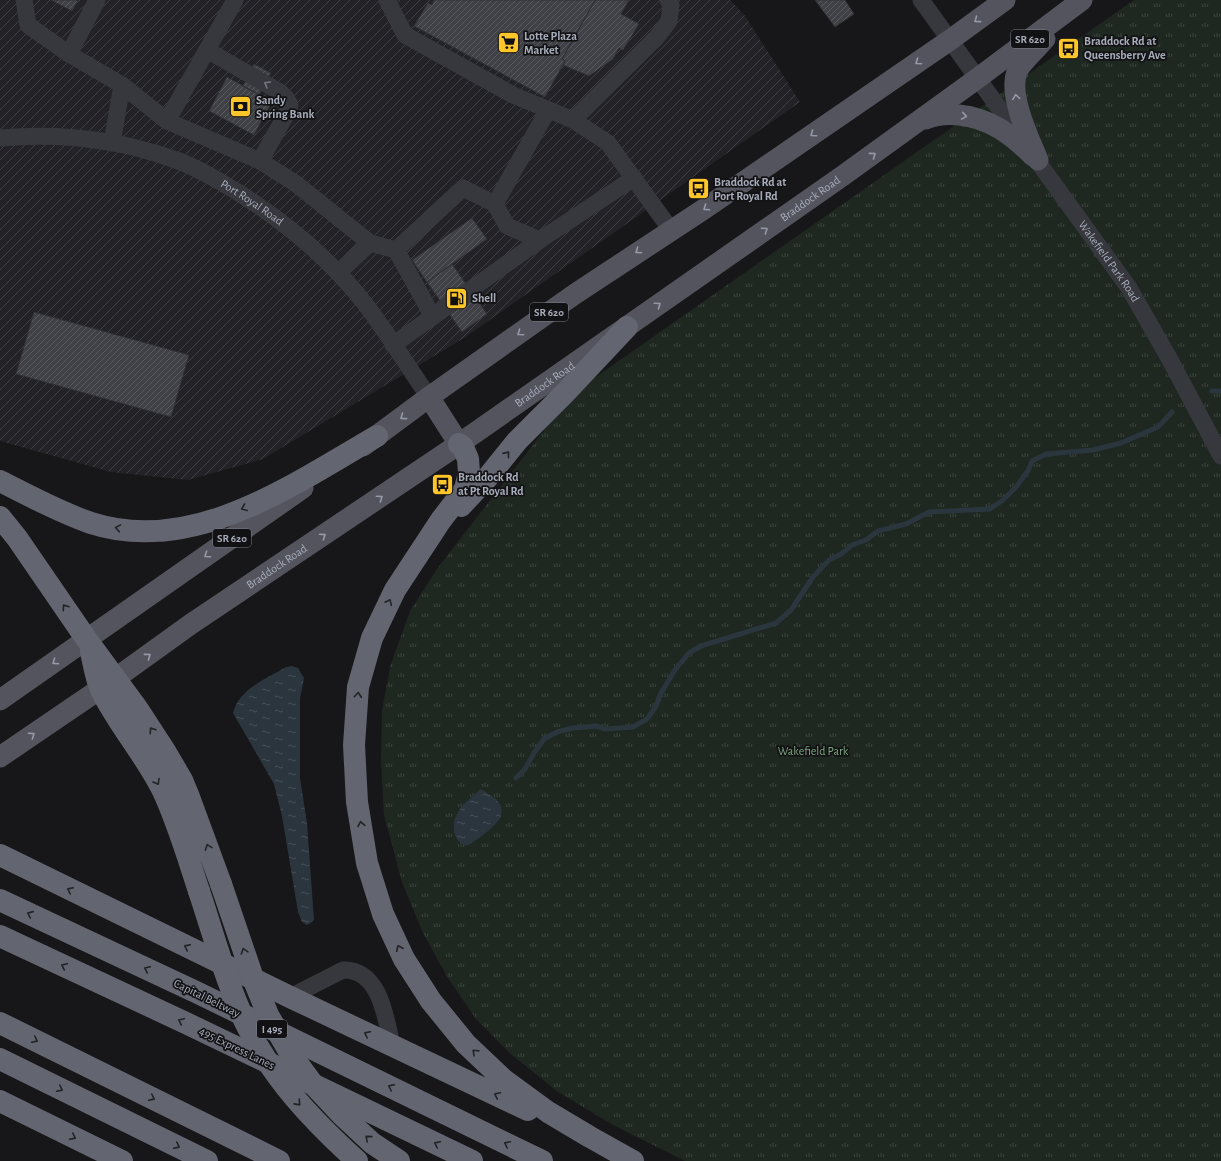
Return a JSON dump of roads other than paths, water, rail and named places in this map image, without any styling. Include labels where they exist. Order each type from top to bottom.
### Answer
[{"type":"highway","points":[[416,556],[488,477],[517,441],[565,393],[626,327]]},
{"type":"highway","points":[[0,481],[61,511],[92,523],[122,529],[152,532],[178,529],[216,520],[256,503],[302,480],[376,436]]},
{"type":"highway","points":[[459,444],[463,447],[468,459],[469,473],[465,489],[416,556],[395,590],[372,638],[358,687],[354,745],[357,802],[367,863],[383,914],[404,958],[431,1001],[466,1044],[503,1079],[548,1112],[633,1161]]},
{"type":"highway","points":[[0,517],[21,544],[87,640],[108,684],[115,714],[147,763],[163,792],[174,819],[231,987],[247,1026],[270,1066],[294,1099],[325,1132],[357,1161]]},
{"type":"highway","points":[[108,684],[137,708],[174,765],[195,812],[253,978],[268,1015],[290,1053],[312,1083],[342,1115],[372,1142],[399,1161]]},
{"type":"highway","points":[[0,855],[290,997],[633,1161]]},
{"type":"highway","name":"Capital Beltway","points":[[0,900],[196,992],[542,1161]]},
{"type":"highway","name":"495 Express Lanes","points":[[0,936],[472,1161]]},
{"type":"highway","points":[[0,1023],[280,1161]]},
{"type":"highway","points":[[0,1059],[207,1161]]},
{"type":"highway","points":[[0,1101],[122,1161]]},
{"type":"main road","name":"SR 620","points":[[0,700],[376,436],[575,294],[704,209],[950,40],[1005,0]]},
{"type":"main road","name":"Braddock Road","points":[[0,757],[108,684],[191,624],[459,444],[847,173],[978,78],[1076,4]]},
{"type":"main road","points":[[1038,160],[1019,111],[1015,84],[1017,71],[1076,4]]},
{"type":"main road","points":[[913,125],[930,117],[946,114],[977,118],[989,122],[1016,140],[1038,160]]},
{"type":"main road","points":[[429,397],[459,444]]},
{"type":"street","points":[[24,0],[28,25],[69,54],[122,84],[167,121],[260,161],[295,183],[370,243],[396,250],[434,317]]},
{"type":"street","points":[[69,54],[97,0]]},
{"type":"street","points":[[167,121],[235,0]]},
{"type":"street","points":[[387,0],[405,35],[513,95],[573,120],[608,143],[671,230]]},
{"type":"street","points":[[573,120],[657,37],[668,21],[671,5],[668,0]]},
{"type":"street","name":"Wakefield Park Road","points":[[921,0],[1129,288],[1221,456]]},
{"type":"street","points":[[207,50],[280,92],[290,105],[260,161]]},
{"type":"street","points":[[112,143],[122,84]]},
{"type":"street","points":[[495,204],[548,110]]},
{"type":"street","name":"Port Royal Road","points":[[0,138],[53,136],[91,140],[133,147],[171,158],[205,174],[241,194],[275,217],[308,243],[338,273],[366,305],[429,397]]},
{"type":"street","points":[[393,345],[540,240],[634,178]]},
{"type":"street","points":[[396,250],[464,188],[495,204],[507,226],[540,240]]},
{"type":"street","points":[[338,273],[370,243]]},
{"type":"street","points":[[290,997],[343,970],[358,972],[365,976],[380,998],[385,1012],[392,1046]]},
{"type":"water","points":[[292,666],[298,668],[304,678],[300,698],[300,778],[307,823],[314,920],[307,925],[302,922],[298,912],[282,816],[274,784],[233,713],[241,697],[247,691],[262,680],[286,667]]},
{"type":"water","points":[[481,789],[496,799],[501,806],[501,816],[499,820],[485,833],[465,846],[458,840],[454,832],[455,818],[468,800]]},
{"type":"waterway","points":[[1212,391],[1221,391]]},
{"type":"waterway","points":[[516,778],[525,769],[544,739],[557,732],[573,728],[596,726],[606,729],[633,727],[647,719],[656,706],[661,693],[675,670],[689,653],[701,646],[776,623],[791,610],[813,577],[829,560],[841,554],[852,545],[866,540],[878,531],[906,524],[929,512],[990,509],[1003,500],[1016,487],[1028,471],[1032,461],[1046,454],[1093,450],[1121,443],[1158,427],[1172,412]]},
{"type":"place","name":"Lotte Plaza Market","points":[[508,43]]},
{"type":"place","name":"Braddock Rd at Queensberry Ave","points":[[1069,48]]},
{"type":"place","name":"Sandy Spring Bank","points":[[240,107]]},
{"type":"place","name":"Braddock Rd at Port Royal Rd","points":[[699,189]]},
{"type":"place","name":"Shell","points":[[457,298]]},
{"type":"place","name":"Braddock Rd at Pt Royal Rd","points":[[443,484]]},
{"type":"park label","name":"Wakefield Park","points":[[813,751]]}]
